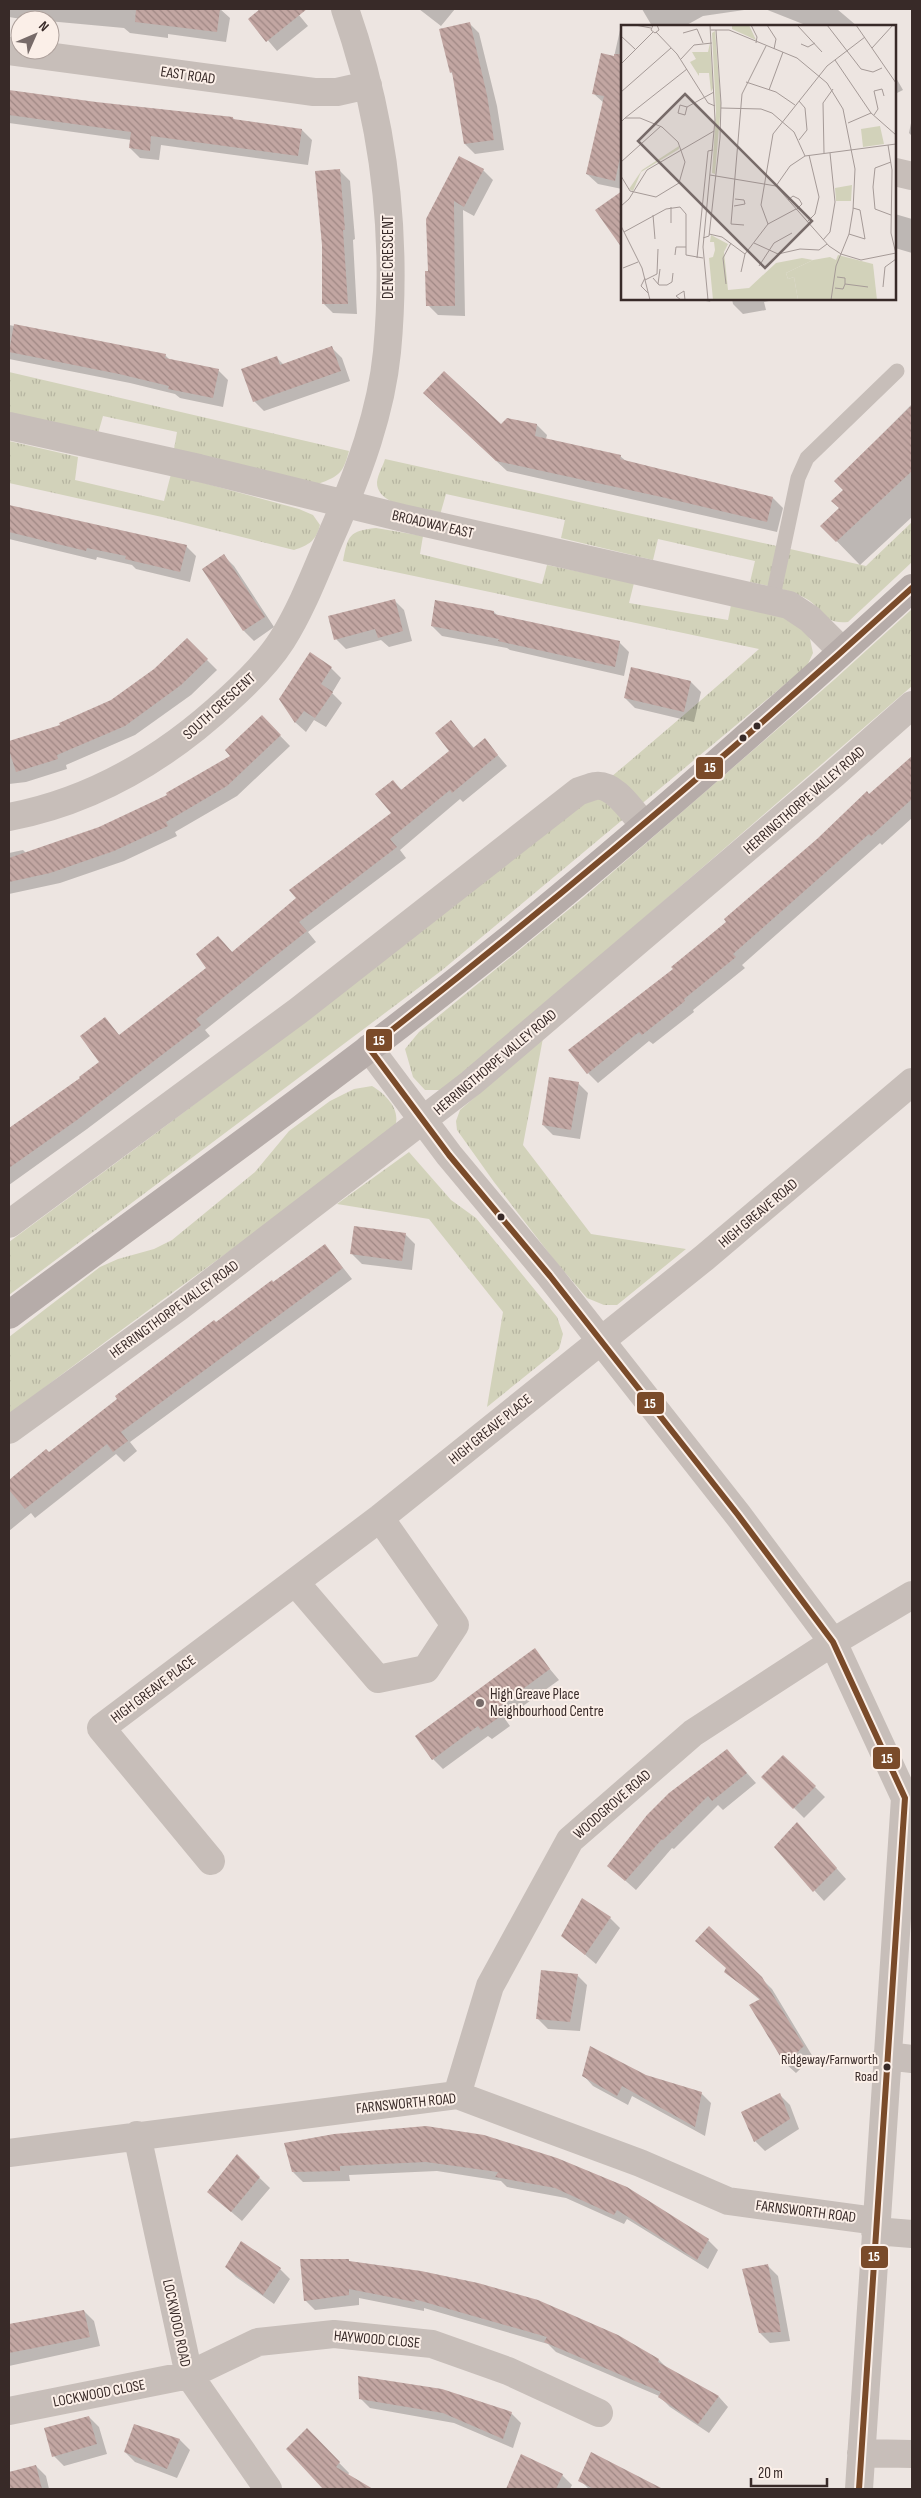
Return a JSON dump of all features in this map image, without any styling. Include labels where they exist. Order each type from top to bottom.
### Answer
[{"type":"main road","points":[[9,1315],[369,1048],[502,944],[644,825],[912,588]]},
{"type":"street","name":"DENE CRESCENT","points":[[345,504],[369,439],[378,406],[387,352],[390,240],[388,188],[374,105],[346,9]]},
{"type":"street","name":"EAST ROAD","points":[[9,51],[314,92],[337,92],[368,85]]},
{"type":"street","points":[[896,172],[912,176]]},
{"type":"street","name":"BROADWAY EAST","points":[[9,426],[199,468],[345,504],[772,601],[800,610],[842,651]]},
{"type":"street","name":"SOUTH CRESCENT","points":[[9,817],[38,812],[87,794],[126,776],[168,750],[208,720],[254,677],[281,641],[300,607],[345,504]]},
{"type":"street","name":"HERRINGTHORPE VALLEY ROAD","points":[[9,1430],[179,1307],[424,1120],[616,960],[834,774],[912,704]]},
{"type":"street","points":[[9,1224],[298,1011],[579,792],[595,786],[605,787],[615,793],[644,825]]},
{"type":"street","points":[[369,1048],[738,1515],[833,1642],[908,1797],[900,2058],[876,2226],[859,2489]]},
{"type":"street","name":"HIGH GREAVE ROAD","points":[[600,1340],[704,1258],[912,1082]]},
{"type":"street","name":"HIGH GREAVE PLACE","points":[[211,1861],[102,1728],[380,1518],[600,1340]]},
{"type":"street","points":[[295,1582],[378,1678],[426,1669],[455,1625],[380,1518]]},
{"type":"street","name":"WOODGROVE ROAD","points":[[457,2095],[490,1986],[570,1840],[693,1733],[833,1642],[912,1595]]},
{"type":"street","name":"FARNSWORTH ROAD","points":[[9,2153],[136,2135],[457,2095],[640,2163],[728,2201],[876,2226],[912,2234]]},
{"type":"street","name":"LOCKWOOD ROAD","points":[[136,2135],[189,2375],[268,2489]]},
{"type":"street","name":"HAYWOOD CLOSE","points":[[189,2375],[258,2342],[334,2334],[432,2344],[508,2371],[599,2413]]},
{"type":"street","name":"LOCKWOOD CLOSE","points":[[9,2411],[189,2375]]},
{"type":"street","points":[[861,2453],[912,2454]]},
{"type":"lane","points":[[772,601],[798,478],[807,458],[898,371]]},
{"type":"green space","points":[[9,372],[349,451],[345,464],[339,473],[331,479],[318,484],[173,455],[177,432],[103,416],[97,437],[9,417]]},
{"type":"green space","points":[[9,441],[78,457],[75,480],[164,501],[171,474],[299,509],[313,515],[320,525],[311,542],[294,550],[162,517],[9,483]]},
{"type":"green space","points":[[385,459],[866,566],[912,522],[912,562],[848,622],[832,621],[810,601],[797,594],[750,582],[755,561],[658,539],[653,560],[561,538],[565,520],[446,494],[440,515],[401,506],[384,497],[379,490],[377,482]]},
{"type":"green space","points":[[376,528],[423,536],[420,554],[542,584],[547,565],[634,583],[629,603],[728,620],[732,600],[786,611],[801,625],[810,639],[813,653],[807,666],[441,971],[9,1295],[9,1242],[201,1100],[485,880],[669,728],[759,649],[343,561],[346,545],[351,536],[360,531]]},
{"type":"green space","points":[[912,609],[912,686],[457,1080],[442,1090],[425,1090],[413,1077],[405,1049],[419,1032],[584,897],[835,679]]},
{"type":"green space","points":[[543,1038],[523,1145],[591,1234],[686,1249],[617,1305],[604,1305],[587,1298],[555,1261],[494,1182],[457,1130],[456,1121],[460,1110]]},
{"type":"green space","points":[[372,1086],[390,1101],[395,1111],[396,1123],[386,1137],[102,1344],[9,1415],[9,1337],[100,1267],[118,1259],[154,1249],[172,1240],[255,1172],[289,1131],[330,1101],[354,1089]]},
{"type":"green space","points":[[409,1152],[451,1200],[476,1218],[557,1317],[563,1334],[559,1349],[487,1407],[503,1312],[429,1219],[337,1204]]},
{"type":"building","points":[[136,9],[220,9],[217,32],[135,22]]},
{"type":"building","points":[[260,9],[307,9],[266,42],[248,19]]},
{"type":"building","points":[[470,22],[487,95],[494,140],[464,144],[452,72],[450,73],[439,29]]},
{"type":"building","points":[[601,53],[614,56],[614,54],[621,54],[621,153],[615,181],[586,174],[604,96],[592,94]]},
{"type":"building","points":[[9,90],[96,102],[233,117],[233,119],[302,129],[298,156],[151,136],[150,151],[129,148],[131,132],[9,115]]},
{"type":"building","points":[[459,156],[484,169],[464,207],[454,201],[455,306],[426,306],[425,271],[428,271],[426,219]]},
{"type":"building","points":[[340,169],[348,304],[322,304],[322,245],[315,171]]},
{"type":"building","points":[[621,192],[621,247],[595,210]]},
{"type":"building","points":[[14,324],[166,354],[165,358],[219,369],[213,398],[168,389],[169,386],[119,374],[9,352]]},
{"type":"building","points":[[332,346],[341,371],[253,402],[241,369],[277,356],[280,365]]},
{"type":"building","points":[[444,371],[501,424],[507,418],[537,424],[535,436],[621,455],[620,459],[773,497],[767,522],[496,461],[423,393]]},
{"type":"building","points":[[912,405],[912,471],[836,542],[820,526],[839,508],[831,501],[843,490],[834,481]]},
{"type":"building","points":[[9,505],[187,545],[180,572],[125,559],[126,556],[87,548],[86,551],[9,532]]},
{"type":"building","points":[[224,554],[265,617],[243,631],[202,569]]},
{"type":"building","points":[[395,599],[403,631],[378,638],[375,629],[334,640],[328,616]]},
{"type":"building","points":[[435,600],[494,611],[494,614],[620,641],[615,667],[498,641],[499,639],[431,626]]},
{"type":"building","points":[[187,638],[208,659],[181,685],[125,726],[57,755],[58,759],[16,772],[9,750],[9,741],[60,725],[59,723],[111,700],[154,669]]},
{"type":"building","points":[[310,652],[332,667],[321,684],[333,692],[315,718],[304,711],[295,723],[279,699]]},
{"type":"building","points":[[631,667],[691,681],[684,712],[624,698]]},
{"type":"building","points":[[262,715],[281,735],[227,786],[166,822],[168,826],[114,851],[50,873],[9,882],[9,858],[99,827],[167,795],[166,793],[230,756],[225,750]]},
{"type":"building","points":[[451,720],[473,748],[485,738],[498,755],[452,793],[450,790],[390,839],[397,847],[299,922],[307,931],[196,1019],[201,1025],[77,1120],[9,1168],[9,1128],[80,1078],[99,1062],[80,1036],[105,1017],[119,1035],[206,968],[196,954],[218,936],[232,952],[296,898],[289,890],[391,813],[375,794],[393,780],[401,790],[449,751],[435,733]]},
{"type":"building","points":[[912,756],[912,799],[871,836],[869,834],[733,954],[736,957],[684,999],[685,1001],[642,1035],[639,1032],[587,1074],[568,1050],[673,969],[671,967],[726,922],[724,919],[817,839],[867,791],[869,794]]},
{"type":"building","points":[[549,1077],[579,1082],[571,1130],[542,1125]]},
{"type":"building","points":[[354,1226],[406,1233],[402,1261],[350,1254]]},
{"type":"building","points":[[325,1244],[343,1268],[121,1432],[128,1441],[113,1452],[107,1444],[25,1509],[9,1490],[9,1480],[46,1449],[49,1452],[117,1399],[115,1396],[214,1320],[216,1322],[272,1280],[273,1282]]},
{"type":"building","points":[[535,1648],[550,1669],[496,1709],[501,1716],[481,1730],[478,1726],[432,1760],[415,1736]]},
{"type":"building","points":[[727,1749],[747,1773],[712,1801],[708,1796],[662,1839],[625,1881],[607,1866],[647,1815],[669,1793]]},
{"type":"building","points":[[783,1755],[816,1786],[793,1809],[761,1777]]},
{"type":"building","points":[[797,1822],[837,1868],[813,1892],[774,1847]]},
{"type":"building","points":[[582,1898],[611,1917],[585,1955],[561,1936]]},
{"type":"building","points":[[709,1926],[762,1977],[804,2046],[785,2064],[749,2005],[760,1999],[724,1972],[726,1968],[695,1941]]},
{"type":"building","points":[[541,1970],[578,1974],[570,2022],[536,2019]]},
{"type":"building","points":[[590,2046],[646,2075],[702,2092],[695,2127],[622,2086],[617,2096],[582,2076]]},
{"type":"building","points":[[780,2093],[790,2119],[754,2142],[741,2112]]},
{"type":"building","points":[[426,2126],[484,2135],[557,2158],[627,2187],[709,2239],[697,2260],[617,2210],[614,2215],[555,2188],[495,2177],[498,2172],[426,2162],[340,2166],[340,2171],[292,2172],[284,2143],[334,2134]]},
{"type":"building","points":[[237,2154],[260,2177],[231,2212],[207,2192]]},
{"type":"building","points":[[241,2241],[281,2268],[263,2295],[225,2267]]},
{"type":"building","points":[[300,2259],[349,2259],[349,2261],[421,2271],[478,2283],[538,2300],[618,2335],[659,2359],[658,2362],[719,2396],[698,2424],[658,2397],[661,2392],[544,2342],[547,2337],[414,2299],[415,2302],[349,2289],[349,2295],[304,2301]]},
{"type":"building","points":[[768,2264],[781,2332],[759,2333],[742,2269]]},
{"type":"building","points":[[84,2310],[90,2337],[9,2353],[9,2324]]},
{"type":"building","points":[[358,2376],[442,2389],[512,2412],[503,2439],[443,2413],[359,2399]]},
{"type":"building","points":[[89,2416],[97,2444],[52,2457],[44,2428]]},
{"type":"building","points":[[134,2424],[180,2439],[167,2469],[124,2452]]},
{"type":"building","points":[[307,2428],[340,2462],[336,2467],[373,2489],[323,2489],[286,2449]]},
{"type":"building","points":[[591,2452],[663,2489],[594,2489],[578,2481]]},
{"type":"building","points":[[521,2454],[563,2474],[556,2489],[506,2489]]},
{"type":"building","points":[[36,2465],[42,2489],[9,2489],[9,2472]]},
{"type":"transit line","name":"15","points":[[859,2489],[905,1798],[833,1642],[738,1515],[550,1276],[449,1155],[369,1048],[508,937],[645,823],[780,707],[912,588]]},
{"type":"place","name":"High Greave Place Neighbourhood Centre","points":[[480,1703]]},
{"type":"place","name":"Ridgeway/Farnworth Road","points":[[887,2067]]}]
